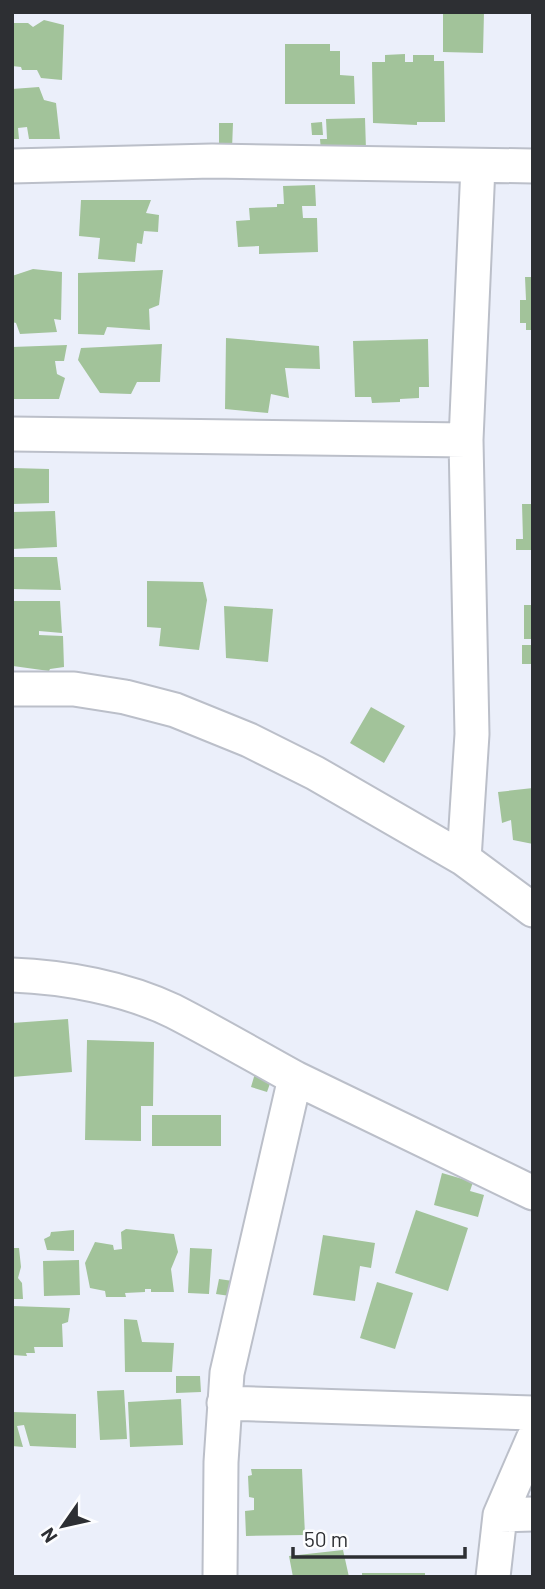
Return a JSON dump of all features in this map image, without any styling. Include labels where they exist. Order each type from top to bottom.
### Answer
[{"type":"street","points":[[12,166],[212,161],[533,166]]},
{"type":"street","points":[[464,859],[472,734],[466,440],[478,166]]},
{"type":"street","points":[[12,434],[466,440]]},
{"type":"street","points":[[12,688],[74,689],[125,697],[175,709],[249,740],[315,774],[464,859],[533,910]]},
{"type":"street","points":[[12,975],[47,976],[102,986],[171,1010],[295,1078],[533,1193]]},
{"type":"street","points":[[220,1577],[220,1462],[227,1373],[295,1078]]},
{"type":"street","points":[[224,1403],[533,1412]]},
{"type":"street","points":[[493,1577],[500,1515],[533,1439]]},
{"type":"street","points":[[500,1515],[533,1514]]},
{"type":"building","points":[[443,12],[484,12],[483,53],[443,52]]},
{"type":"building","points":[[44,20],[64,25],[62,80],[41,78],[37,70],[22,70],[21,67],[12,66],[12,23],[28,23],[33,27]]},
{"type":"building","points":[[285,44],[330,44],[330,51],[340,51],[340,75],[354,76],[355,104],[285,104]]},
{"type":"building","points":[[405,54],[405,62],[413,62],[413,55],[434,55],[434,61],[444,61],[445,122],[417,122],[417,125],[373,123],[372,62],[385,62],[385,55]]},
{"type":"building","points":[[39,87],[44,100],[56,103],[60,139],[29,139],[27,127],[18,128],[19,139],[12,139],[12,89]]},
{"type":"building","points":[[365,118],[366,150],[321,151],[320,139],[327,139],[326,119]]},
{"type":"building","points":[[322,122],[323,135],[312,135],[311,123]]},
{"type":"building","points":[[219,123],[233,123],[232,149],[219,148]]},
{"type":"building","points":[[315,185],[316,206],[302,206],[303,218],[317,218],[318,252],[259,254],[259,246],[238,247],[236,221],[250,220],[249,208],[277,207],[277,204],[284,204],[283,186]]},
{"type":"building","points":[[81,200],[151,200],[146,213],[159,215],[158,232],[144,231],[142,244],[137,243],[135,262],[98,259],[100,238],[79,236]]},
{"type":"building","points":[[33,269],[62,272],[61,320],[54,319],[57,332],[20,334],[16,323],[12,322],[12,276]]},
{"type":"building","points":[[163,270],[159,305],[149,309],[150,330],[107,327],[104,335],[78,334],[78,273]]},
{"type":"building","points":[[525,277],[533,277],[533,330],[526,330],[526,323],[520,323],[520,300],[526,300]]},
{"type":"building","points":[[226,338],[319,346],[320,369],[285,368],[289,398],[271,394],[268,413],[225,409]]},
{"type":"building","points":[[428,339],[429,387],[419,387],[419,398],[372,403],[371,397],[355,397],[353,341]]},
{"type":"building","points":[[162,344],[160,382],[137,382],[131,394],[100,393],[78,360],[81,348]]},
{"type":"building","points":[[67,345],[64,361],[55,361],[57,374],[65,378],[59,399],[12,399],[12,347]]},
{"type":"building","points":[[12,468],[49,469],[49,503],[12,504]]},
{"type":"building","points":[[522,504],[533,504],[533,550],[516,550],[516,539],[523,539]]},
{"type":"building","points":[[55,511],[57,547],[12,549],[12,512]]},
{"type":"building","points":[[12,557],[57,557],[61,590],[12,589]]},
{"type":"building","points":[[147,581],[203,582],[207,600],[199,650],[159,646],[161,628],[147,627]]},
{"type":"building","points":[[12,601],[60,601],[62,633],[39,631],[39,635],[63,636],[64,667],[49,671],[13,666]]},
{"type":"building","points":[[524,605],[533,605],[533,639],[524,639]]},
{"type":"building","points":[[224,606],[273,609],[268,662],[226,658]]},
{"type":"building","points":[[522,645],[533,645],[533,664],[522,664]]},
{"type":"building","points":[[371,707],[405,726],[384,763],[350,743]]},
{"type":"building","points":[[533,788],[533,844],[513,840],[511,820],[502,823],[498,792]]},
{"type":"building","points":[[68,1019],[72,1072],[12,1077],[12,1023]]},
{"type":"building","points":[[87,1040],[154,1042],[153,1106],[141,1106],[141,1141],[85,1140]]},
{"type":"building","points":[[256,1070],[273,1075],[267,1092],[251,1087]]},
{"type":"building","points":[[152,1115],[221,1115],[221,1146],[152,1146]]},
{"type":"building","points":[[442,1173],[473,1182],[470,1191],[484,1195],[478,1217],[434,1205]]},
{"type":"building","points":[[416,1210],[468,1228],[448,1291],[395,1273]]},
{"type":"building","points":[[126,1229],[174,1234],[178,1252],[171,1269],[174,1292],[151,1292],[151,1289],[145,1289],[145,1292],[125,1293],[126,1297],[106,1297],[105,1291],[90,1288],[85,1263],[95,1242],[113,1245],[114,1250],[122,1249],[121,1232]]},
{"type":"building","points":[[74,1230],[74,1251],[47,1250],[44,1239],[50,1236],[51,1232]]},
{"type":"building","points":[[323,1235],[375,1243],[371,1268],[360,1266],[355,1301],[313,1295]]},
{"type":"building","points":[[12,1248],[19,1248],[21,1267],[18,1278],[22,1283],[23,1299],[12,1299]]},
{"type":"building","points":[[190,1248],[212,1249],[209,1294],[188,1293]]},
{"type":"building","points":[[79,1260],[80,1295],[44,1296],[43,1261]]},
{"type":"building","points":[[219,1279],[233,1281],[230,1296],[216,1294]]},
{"type":"building","points":[[377,1282],[413,1293],[395,1349],[360,1338]]},
{"type":"building","points":[[12,1306],[70,1308],[68,1322],[62,1324],[63,1347],[34,1347],[35,1353],[26,1353],[27,1356],[12,1355]]},
{"type":"building","points":[[124,1319],[137,1320],[142,1342],[174,1343],[172,1372],[125,1372]]},
{"type":"building","points":[[176,1376],[200,1376],[201,1392],[176,1393]]},
{"type":"building","points":[[124,1390],[127,1439],[100,1440],[97,1391]]},
{"type":"building","points":[[181,1399],[183,1445],[130,1447],[128,1402]]},
{"type":"building","points":[[12,1412],[76,1414],[76,1448],[30,1446],[24,1425],[17,1426],[23,1447],[12,1446]]},
{"type":"building","points":[[251,1469],[302,1469],[305,1535],[246,1536],[245,1511],[254,1510],[254,1498],[249,1497],[248,1476],[252,1475]]},
{"type":"building","points":[[343,1550],[349,1577],[293,1577],[289,1556]]},
{"type":"building","points":[[362,1573],[425,1573],[425,1577],[362,1577]]}]
